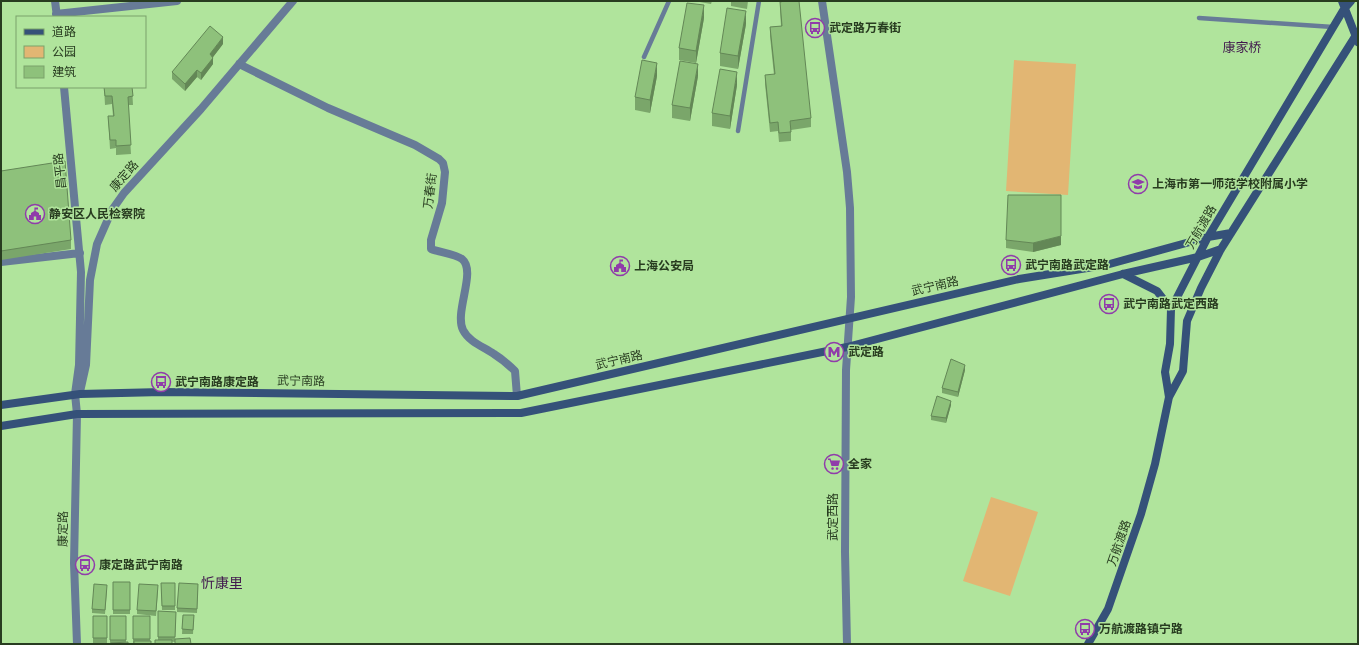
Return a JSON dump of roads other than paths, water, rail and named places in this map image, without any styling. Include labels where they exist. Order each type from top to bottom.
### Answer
[{"type":"main road","name":"万航渡路","points":[[1169,397],[1165,372],[1170,344],[1171,309],[1208,237],[1333,27],[1343,5],[1351,1]]},
{"type":"main road","points":[[1343,5],[1357,36]]},
{"type":"main road","name":"万航渡路","points":[[1088,644],[1108,609],[1141,514],[1155,464],[1169,397],[1183,371],[1188,321],[1201,288],[1221,249],[1357,36]]},
{"type":"main road","name":"武宁南路","points":[[1,405],[78,394],[162,392],[518,396],[1018,278],[1106,265],[1208,237],[1231,233]]},
{"type":"main road","points":[[1,426],[77,414],[520,413],[847,347],[1123,274],[1198,257],[1221,249]]},
{"type":"main road","points":[[1123,274],[1157,291],[1171,309]]},
{"type":"street","points":[[56,1],[56,15],[177,1]]},
{"type":"street","name":"康定路","points":[[78,394],[86,365],[90,280],[96,244],[112,210],[124,193],[201,108],[293,1]]},
{"type":"street","points":[[822,1],[847,172],[852,251],[850,318]]},
{"type":"street","name":"万春街","points":[[239,64],[328,108],[415,145],[443,163],[446,172],[442,203],[431,240],[431,249],[459,258],[466,263],[468,273],[461,314],[461,326],[468,337],[499,357],[516,371],[518,396]]},
{"type":"street","name":"昌平路","points":[[64,88],[80,253]]},
{"type":"street","points":[[1,262],[80,253]]},
{"type":"street","name":"康定路","points":[[77,644],[74,563],[81,272],[80,253]]},
{"type":"street","name":"武定西路","points":[[846,644],[845,544],[847,347],[850,318]]},
{"type":"lane","points":[[644,57],[669,1]]},
{"type":"lane","points":[[738,131],[759,1]]},
{"type":"lane","points":[[1199,18],[1333,27]]},
{"type":"place","name":"武定路万春街","points":[[815,28]]},
{"type":"place","name":"上海市第一师范学校附属小学","points":[[1138,184]]},
{"type":"place","name":"静安区人民检察院","points":[[35,214]]},
{"type":"place","name":"武宁南路武定路","points":[[1011,265]]},
{"type":"place","name":"上海公安局","points":[[620,266]]},
{"type":"place","name":"武宁南路武定西路","points":[[1109,304]]},
{"type":"place","name":"武定路","points":[[834,352]]},
{"type":"place","name":"武宁南路康定路","points":[[161,382]]},
{"type":"place","name":"全家","points":[[834,464]]},
{"type":"place","name":"康定路武宁南路","points":[[85,565]]},
{"type":"place","name":"万航渡路镇宁路","points":[[1085,629]]},
{"type":"district","name":"康家桥","points":[[1242,47]]},
{"type":"district","name":"忻康里","points":[[222,583]]}]
